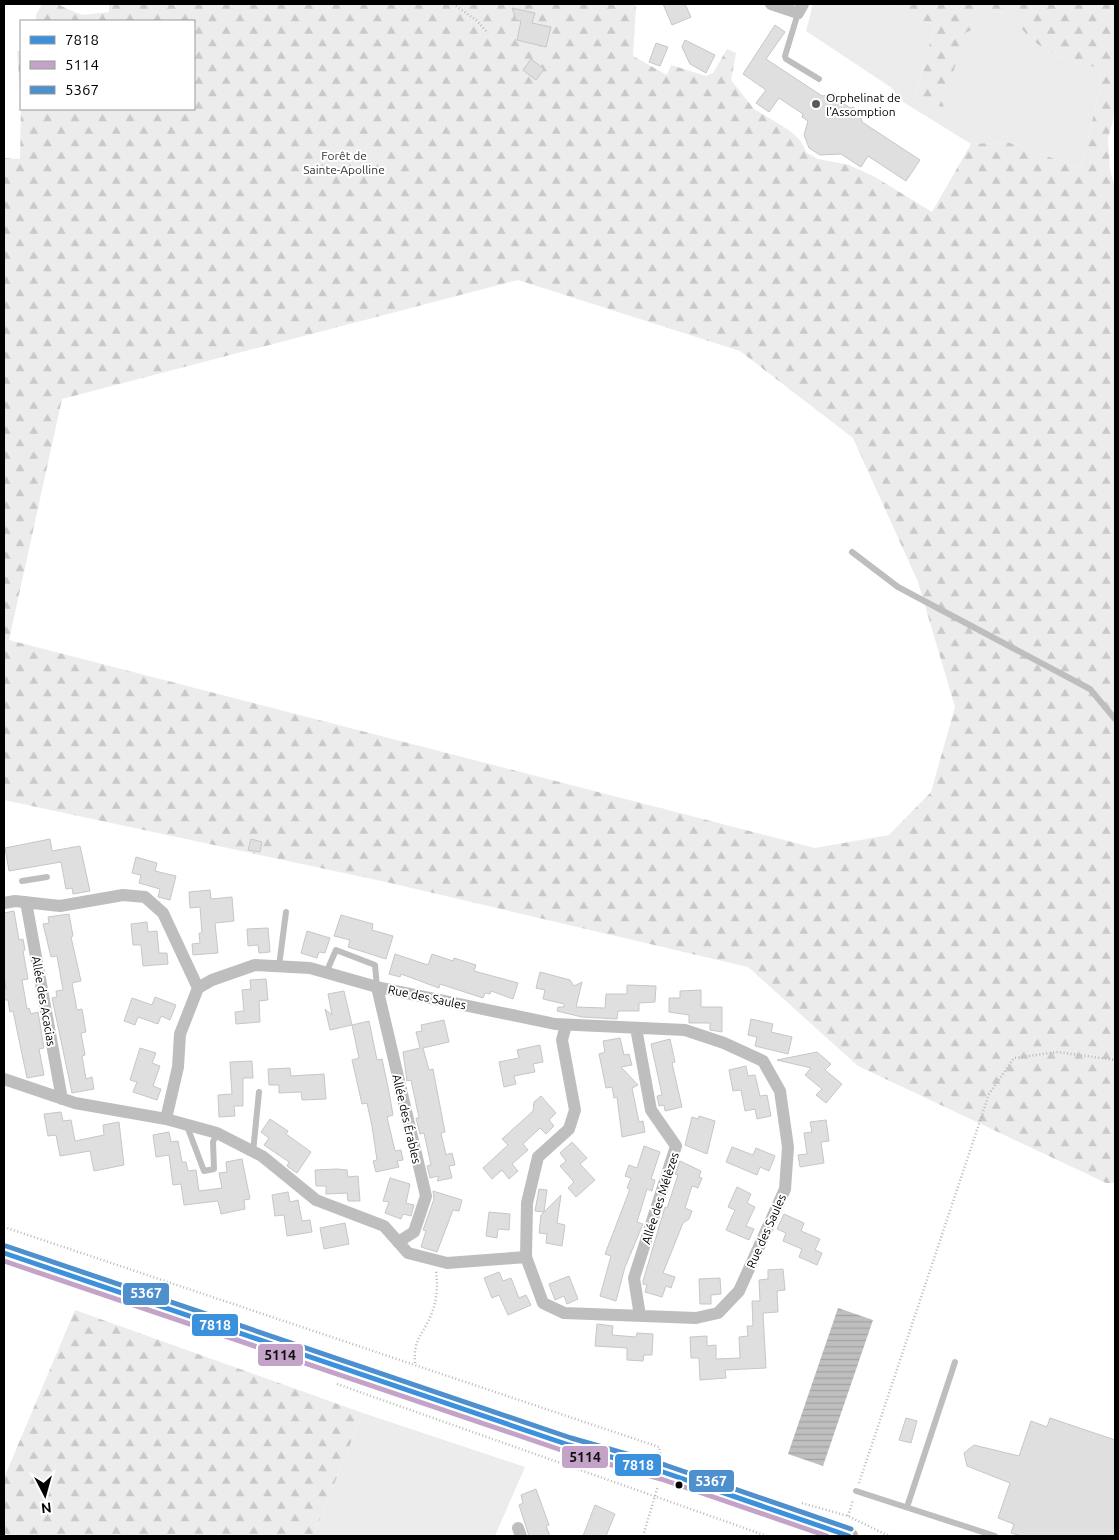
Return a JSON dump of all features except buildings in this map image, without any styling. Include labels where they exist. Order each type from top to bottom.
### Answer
[{"type":"main road","points":[[4,1253],[569,1445],[659,1485],[832,1534]]},
{"type":"street","points":[[771,4],[801,9]]},
{"type":"street","points":[[4,903],[26,902],[60,906],[123,895],[145,897],[163,913],[198,988],[180,1034],[178,1067],[166,1119]]},
{"type":"street","name":"Allée des Acacias","points":[[26,902],[62,1099]]},
{"type":"street","name":"Rue des Saules","points":[[198,988],[212,980],[255,965],[310,968],[377,987],[566,1025],[685,1030],[724,1043],[764,1061],[780,1090],[788,1148],[785,1189],[739,1291],[718,1313],[696,1318],[564,1313],[543,1303],[526,1257]]},
{"type":"street","name":"Allée des Érables","points":[[377,987],[426,1196],[414,1232],[398,1242]]},
{"type":"street","points":[[4,1079],[62,1099],[166,1119],[217,1133],[262,1156],[316,1200],[384,1226],[408,1253],[447,1263],[526,1257],[527,1203],[538,1158],[569,1129],[575,1110],[562,1040],[566,1025]]},
{"type":"street","name":"Allée des Mélèzes","points":[[636,1028],[651,1110],[676,1146],[634,1278],[640,1316]]},
{"type":"lane","points":[[801,9],[785,56],[786,59],[819,79]]},
{"type":"lane","points":[[852,552],[898,587],[1090,689],[1115,719]]},
{"type":"lane","points":[[22,881],[47,877]]},
{"type":"lane","points":[[279,966],[286,912]]},
{"type":"lane","points":[[326,973],[336,950],[375,965],[377,987]]},
{"type":"lane","points":[[253,1152],[259,1092]]},
{"type":"lane","points":[[187,1125],[204,1171],[214,1169],[213,1142],[217,1133]]},
{"type":"lane","points":[[906,1507],[955,1362]]},
{"type":"lane","points":[[856,1491],[995,1536]]},
{"type":"path","points":[[454,4],[476,20],[488,33]]},
{"type":"path","points":[[832,1534],[856,1491],[989,1094],[1014,1058],[1058,1052],[1115,1060]]},
{"type":"path","points":[[4,1227],[659,1447],[659,1485],[643,1536]]},
{"type":"path","points":[[415,1364],[416,1342],[431,1314],[438,1288],[434,1260]]},
{"type":"path","points":[[328,1380],[659,1485],[767,1536]]},
{"type":"green space","name":"Forêt de Sainte-Apolline","points":[[42,4],[59,5],[82,15],[109,12],[109,4],[632,4],[636,6],[633,56],[667,75],[671,65],[706,76],[713,73],[727,49],[736,53],[731,80],[754,109],[789,130],[800,140],[807,153],[818,159],[849,165],[875,177],[932,212],[971,144],[1007,142],[1081,168],[1100,88],[1099,68],[1072,61],[1048,51],[1028,36],[1011,13],[990,12],[978,15],[976,28],[965,33],[943,107],[914,101],[935,25],[908,16],[892,4],[1115,4],[1115,112],[1108,139],[1110,170],[1115,187],[1115,1183],[1106,1183],[858,1066],[748,967],[386,882],[4,800],[4,158],[20,159],[21,110],[195,110],[195,20],[36,20],[36,15]],"holes":[[[518,280],[740,351],[853,438],[918,582],[955,707],[931,792],[889,835],[815,848],[9,640],[62,399]]]},
{"type":"green space","points":[[813,4],[892,4],[908,16],[935,25],[914,101],[978,15],[990,12],[1012,13],[1028,36],[1048,51],[1072,61],[1099,68],[1100,88],[1081,168],[1007,142],[971,144],[900,100],[892,88],[806,31]]},
{"type":"green space","points":[[17,51],[20,51],[20,89]]},
{"type":"green space","points":[[75,1310],[363,1413],[313,1536],[4,1536],[4,1478]]},
{"type":"green space","points":[[363,1413],[525,1467],[495,1536],[313,1536]]},
{"type":"shaded area","points":[[838,1308],[873,1320],[823,1466],[788,1454]]},
{"type":"transit line","name":"5367","points":[[6,1246],[571,1438],[665,1465],[851,1529]]},
{"type":"transit line","name":"7818","points":[[4,1253],[569,1445],[663,1472],[849,1536]]},
{"type":"transit line","name":"5114","points":[[4,1261],[567,1452],[661,1479],[827,1536]]},
{"type":"place","name":"Orphelinat de l'Assomption","points":[[816,104]]}]
